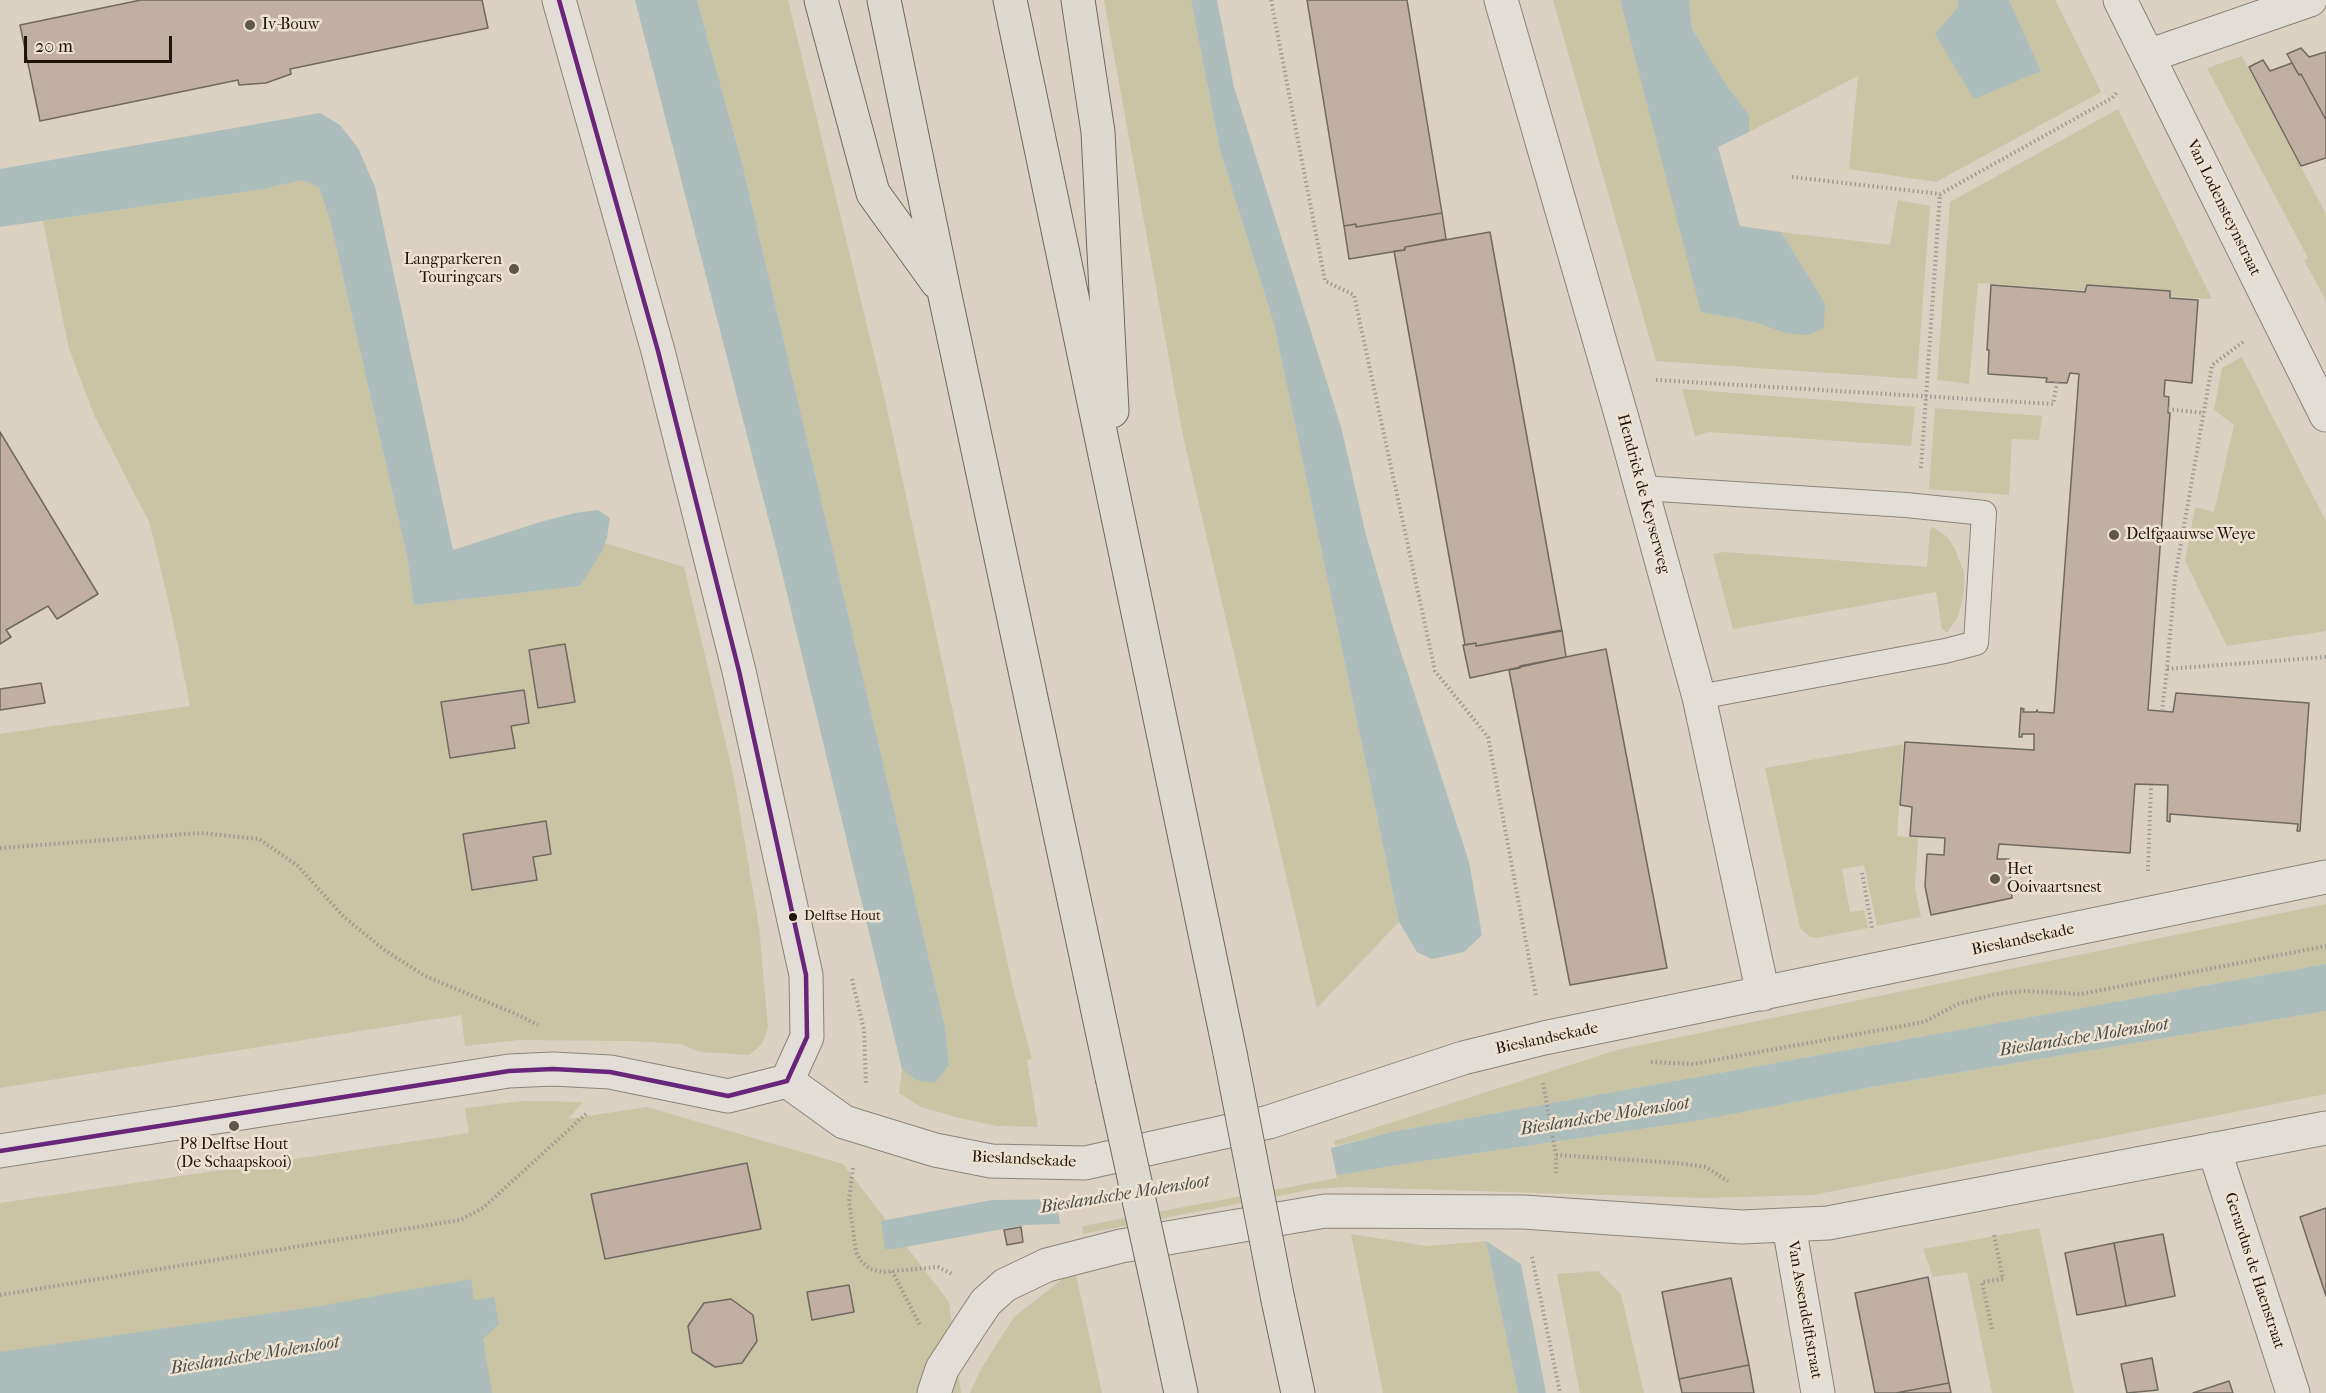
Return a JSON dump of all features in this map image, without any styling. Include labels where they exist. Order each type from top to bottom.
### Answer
[{"type":"highway","points":[[821,0],[873,193],[944,291]]},
{"type":"highway","points":[[884,0],[1180,1393]]},
{"type":"highway","points":[[1010,0],[1230,1053],[1298,1393]]},
{"type":"highway","points":[[1078,0],[1098,132],[1118,515]]},
{"type":"street","points":[[0,1151],[509,1071],[553,1069],[610,1072],[728,1096],[788,1081],[807,1037],[806,975],[739,671],[658,351],[559,0]]},
{"type":"street","name":"Hendrick de Keyserweg","points":[[1501,0],[1642,488],[1698,697],[1763,994]]},
{"type":"street","name":"Van Lodensteynstraat","points":[[2120,0],[2326,415]]},
{"type":"street","points":[[2148,56],[2310,0]]},
{"type":"street","name":"Bieslandsekade","points":[[788,1081],[844,1122],[935,1150],[992,1161],[1085,1163],[1269,1122],[1463,1058],[1544,1038],[2326,877]]},
{"type":"street","points":[[938,1381],[986,1302],[1005,1285],[1047,1265],[1121,1246],[1325,1211],[1523,1212],[1757,1227],[1828,1223],[2326,1128]]},
{"type":"street","name":"Gerardus de Haenstraat","points":[[2214,1149],[2293,1393]]},
{"type":"street","name":"Van Assendelftstraat","points":[[1789,1226],[1818,1393]]},
{"type":"lane","points":[[1642,488],[1984,513],[1976,643],[1945,651],[1698,697]]},
{"type":"path","points":[[1271,0],[1325,281],[1354,295],[1435,671],[1488,737],[1544,1038],[1545,1093],[1556,1155],[1556,1179]]},
{"type":"path","points":[[1792,177],[1940,194],[2112,98],[2148,56]]},
{"type":"path","points":[[1917,507],[1940,194]]},
{"type":"path","points":[[2162,711],[2175,578],[2212,365],[2277,317]]},
{"type":"path","points":[[1610,377],[2053,404],[2057,382]]},
{"type":"path","points":[[2168,409],[2204,413]]},
{"type":"path","points":[[2167,669],[2326,657]]},
{"type":"path","points":[[2146,914],[2151,784]]},
{"type":"path","points":[[0,848],[200,833],[259,839],[298,866],[344,916],[383,949],[425,976],[516,1014],[543,1028]]},
{"type":"path","points":[[1862,873],[1880,970]]},
{"type":"path","points":[[1648,1062],[1693,1064],[1924,1022],[1958,1004],[1996,994],[2025,991],[2081,994],[2326,946]]},
{"type":"path","points":[[0,1295],[460,1221],[483,1209],[586,1115],[610,1072]]},
{"type":"path","points":[[861,1128],[849,1201],[856,1252],[860,1260],[870,1269],[882,1272],[938,1267],[959,1277],[986,1302]]},
{"type":"path","points":[[1556,1155],[1705,1167],[1740,1190],[1748,1203],[1757,1227]]},
{"type":"path","points":[[1985,1193],[2002,1279],[1982,1282],[1992,1329]]},
{"type":"path","points":[[1523,1212],[1560,1393]]},
{"type":"path","points":[[892,1271],[938,1381]]},
{"type":"shaded area","points":[[697,0],[788,0],[886,404],[1013,988],[1032,1059],[1027,1060],[1038,1127],[997,1126],[955,1117],[921,1107],[899,1093],[902,1069],[916,1080],[949,1065],[945,1027],[742,163]]},
{"type":"shaded area","points":[[1104,0],[1191,0],[1220,150],[1274,324],[1399,922],[1317,1008],[1183,436]]},
{"type":"shaded area","points":[[1553,0],[1620,0],[1702,312],[1754,322],[1785,333],[1825,303],[1781,232],[1890,245],[1898,200],[1930,206],[1917,379],[1656,361]]},
{"type":"shaded area","points":[[1689,0],[1957,0],[1959,6],[2041,71],[2009,0],[2055,0],[2101,92],[1936,182],[1849,169],[1858,76],[1749,132],[1749,115],[1729,89],[1692,29]]},
{"type":"shaded area","points":[[2242,56],[2326,214],[2326,301],[2304,260],[2308,258],[2207,68]]},
{"type":"shaded area","points":[[2118,109],[2212,299],[1978,283],[1969,384],[1937,380],[1950,202]]},
{"type":"shaded area","points":[[301,180],[319,187],[330,220],[407,556],[414,605],[580,586],[605,543],[684,567],[734,778],[759,927],[768,1027],[762,1044],[749,1055],[700,1052],[680,1044],[634,1041],[519,1040],[465,1046],[461,1015],[0,1088],[0,734],[190,706],[150,524],[94,415],[69,349],[43,221],[265,189]]},
{"type":"shaded area","points":[[2242,357],[2326,521],[2326,631],[2227,646],[2185,561],[2195,507],[2214,512],[2234,425],[2214,410],[2222,368]]},
{"type":"shaded area","points":[[1682,389],[1915,407],[1911,446],[1709,432],[1695,436]]},
{"type":"shaded area","points":[[1935,408],[2042,416],[2039,440],[2012,439],[2009,495],[1929,489]]},
{"type":"shaded area","points":[[1933,527],[1946,536],[1954,547],[1964,572],[1961,606],[1957,618],[1947,633],[1942,629],[1936,592],[1733,629],[1713,554],[1725,552],[1927,567],[1930,530]]},
{"type":"shaded area","points":[[1903,744],[1897,836],[1918,838],[1915,888],[1921,917],[1877,926],[1864,865],[1842,869],[1850,912],[1864,910],[1868,928],[1817,938],[1810,937],[1800,928],[1765,768]]},
{"type":"shaded area","points":[[2326,904],[2326,964],[1391,1132],[1335,1146],[1334,1141],[1617,1050]]},
{"type":"shaded area","points":[[2326,1011],[2326,1094],[1813,1195],[1704,1198],[1347,1187],[1314,1189],[1083,1234],[1082,1223],[1202,1199],[1397,1165],[1702,1120],[1877,1086]]},
{"type":"shaded area","points":[[522,1101],[583,1102],[568,1119],[647,1107],[843,1164],[949,1302],[961,1393],[0,1393],[0,1203],[469,1133],[465,1108]]},
{"type":"shaded area","points":[[2039,1228],[2074,1393],[1992,1393],[1967,1272],[1933,1277],[1923,1249]]},
{"type":"shaded area","points":[[1351,1234],[1427,1246],[1486,1241],[1518,1393],[1383,1393]]},
{"type":"shaded area","points":[[1598,1271],[1621,1294],[1644,1393],[1580,1393],[1557,1274]]},
{"type":"shaded area","points":[[1076,1275],[1102,1393],[970,1393],[981,1369],[1014,1317],[1065,1277]]},
{"type":"water","points":[[635,0],[697,0],[742,163],[945,1027],[949,1065],[935,1083],[916,1080],[902,1069],[777,552]]},
{"type":"water","points":[[1191,0],[1217,0],[1234,87],[1341,427],[1366,535],[1395,634],[1469,862],[1482,935],[1464,952],[1432,959],[1417,952],[1399,922],[1274,324],[1220,150]]},
{"type":"water","points":[[1620,0],[1689,0],[1692,29],[1729,89],[1749,115],[1749,132],[1718,147],[1740,226],[1781,232],[1825,303],[1824,328],[1807,335],[1785,333],[1754,322],[1701,312]]},
{"type":"water","points":[[1957,0],[2009,0],[2041,71],[1974,99],[1935,34],[1959,6]]},
{"type":"water","points":[[320,113],[340,125],[358,148],[375,187],[453,550],[540,522],[598,510],[610,518],[607,538],[602,551],[580,586],[414,605],[407,556],[330,220],[319,187],[301,180],[265,189],[0,227],[0,169]]},
{"type":"water","name":"Bieslandsche Molensloot","points":[[2326,964],[2326,1011],[1877,1086],[1702,1120],[1397,1165],[1202,1199],[1082,1223],[1025,1225],[885,1249],[881,1221],[992,1200],[1083,1199],[1301,1156],[1391,1132]]},
{"type":"water","points":[[1486,1241],[1521,1264],[1546,1393],[1518,1393]]},
{"type":"water","name":"Bieslandsche Molensloot","points":[[471,1279],[474,1300],[494,1297],[499,1324],[483,1339],[492,1393],[0,1393],[0,1352],[314,1307]]},
{"type":"pier","points":[[1330,1144],[1337,1178],[1083,1226],[1061,1227],[1055,1197],[1082,1196],[1301,1153]]},
{"type":"building","points":[[141,0],[482,0],[488,28],[290,69],[291,74],[266,83],[239,85],[238,80],[40,121],[20,25]]},
{"type":"building","points":[[1307,0],[1407,0],[1442,213],[1356,227],[1356,224],[1344,226]]},
{"type":"building","points":[[2301,48],[2309,57],[2326,52],[2326,120],[2301,74],[2299,75],[2287,54]]},
{"type":"building","points":[[2263,60],[2270,71],[2292,63],[2299,75],[2301,74],[2326,120],[2326,158],[2301,166],[2249,67]]},
{"type":"building","points":[[1442,213],[1446,239],[1405,247],[1404,250],[1349,259],[1344,226],[1356,224],[1356,227]]},
{"type":"building","points":[[1490,232],[1562,631],[1476,646],[1476,643],[1465,645],[1394,251]]},
{"type":"building","name":"Delfgaauwse Weye","points":[[1991,285],[2085,292],[2087,285],[2170,291],[2170,298],[2198,300],[2192,383],[2165,380],[2164,396],[2169,397],[2168,413],[2170,413],[2148,710],[2173,712],[2176,693],[2309,703],[2300,831],[2297,831],[2298,824],[2170,814],[2170,822],[2167,821],[2168,785],[2135,784],[2130,853],[1999,844],[1997,859],[2009,859],[2012,898],[1931,915],[1925,886],[1927,854],[1944,855],[1945,838],[1910,836],[1912,807],[1900,805],[1905,742],[2034,750],[2034,734],[2022,734],[2022,737],[2019,737],[2021,708],[2024,709],[2023,712],[2036,712],[2037,710],[2054,713],[2079,374],[2070,373],[2067,383],[2046,382],[2047,378],[1988,374],[1989,350],[1987,350]]},
{"type":"building","points":[[0,432],[98,594],[57,619],[48,606],[6,630],[11,637],[0,644]]},
{"type":"building","points":[[1562,630],[1566,657],[1470,678],[1463,645],[1476,643],[1476,646]]},
{"type":"building","points":[[565,644],[575,702],[538,708],[529,650]]},
{"type":"building","points":[[1606,649],[1667,968],[1570,985],[1509,670]]},
{"type":"building","points":[[41,683],[45,703],[0,710],[0,689]]},
{"type":"building","points":[[524,690],[529,723],[511,726],[515,748],[450,758],[441,702]]},
{"type":"building","points":[[546,821],[551,854],[533,857],[537,880],[472,890],[463,834]]},
{"type":"building","points":[[747,1163],[761,1229],[605,1259],[591,1194]]},
{"type":"building","points":[[2326,1208],[2326,1296],[2300,1217]]},
{"type":"building","points":[[1021,1227],[1023,1242],[1007,1245],[1004,1230]]},
{"type":"building","points":[[2163,1234],[2175,1296],[2126,1306],[2114,1243]]},
{"type":"building","points":[[2114,1243],[2126,1306],[2077,1315],[2065,1253]]},
{"type":"building","points":[[1928,1277],[1949,1383],[1896,1393],[1875,1393],[1855,1293]]},
{"type":"building","points":[[1731,1278],[1749,1365],[1679,1379],[1662,1292]]},
{"type":"building","points":[[849,1285],[854,1312],[812,1320],[807,1292]]},
{"type":"building","points":[[731,1299],[753,1315],[757,1341],[742,1363],[715,1367],[692,1352],[688,1326],[704,1303]]},
{"type":"building","points":[[2152,1358],[2158,1390],[2127,1393],[2121,1364]]},
{"type":"building","points":[[1749,1365],[1754,1393],[1682,1393],[1679,1379]]},
{"type":"building","points":[[2229,1381],[2233,1393],[2193,1393]]},
{"type":"building","points":[[1949,1383],[1951,1393],[1896,1393]]},
{"type":"transit line","points":[[559,0],[658,351],[739,671],[806,975],[807,1037],[787,1081]]},
{"type":"transit line","points":[[0,1151],[509,1071],[553,1069],[610,1072],[728,1096],[787,1081]]},
{"type":"place","name":"Iv-Bouw","points":[[250,25]]},
{"type":"place","name":"Langparkeren Touringcars","points":[[514,269]]},
{"type":"place","name":"Delfgaauwse Weye","points":[[2114,535]]},
{"type":"place","name":"Het Ooivaartsnest","points":[[1995,879]]},
{"type":"place","name":"Delftse Hout","points":[[793,917]]},
{"type":"place","name":"P8 Delftse Hout (De Schaapskooi)","points":[[234,1126]]}]
